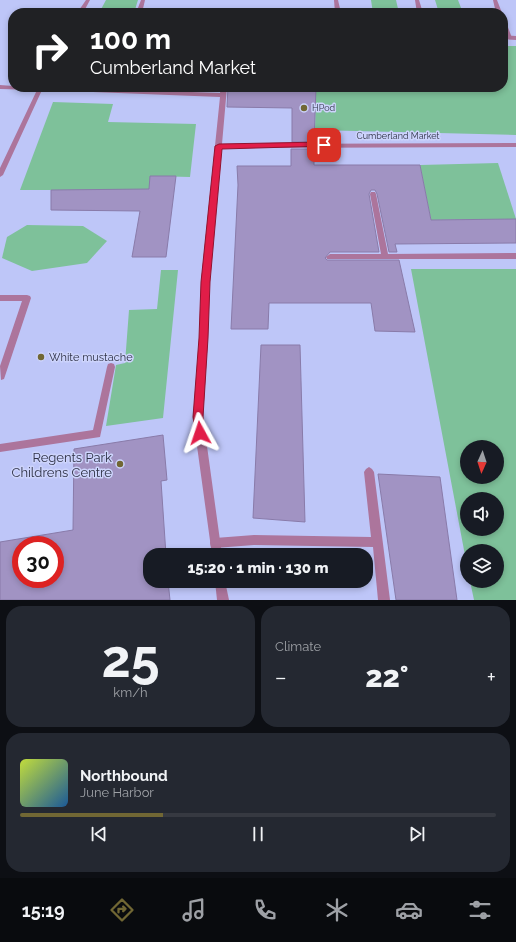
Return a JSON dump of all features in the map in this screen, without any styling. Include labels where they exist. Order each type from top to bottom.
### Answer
[{"type":"street","points":[[0,175],[38,92]]},
{"type":"street","points":[[145,92],[223,95]]},
{"type":"street","points":[[216,548],[198,417],[204,338],[205,282],[223,92]]},
{"type":"street","name":"Cumberland Market","points":[[219,146],[516,145]]},
{"type":"street","points":[[373,194],[385,257]]},
{"type":"street","points":[[330,257],[516,256]]},
{"type":"street","points":[[0,298],[27,298],[1,376]]},
{"type":"street","points":[[0,448],[97,434],[111,367]]},
{"type":"street","points":[[369,472],[384,600]]},
{"type":"street","points":[[215,543],[254,540],[377,542]]},
{"type":"street","points":[[221,588],[223,600]]},
{"type":"green space","points":[[106,0],[138,0],[136,8],[102,8]]},
{"type":"green space","points":[[371,0],[396,0],[398,8],[372,8]]},
{"type":"green space","points":[[435,0],[458,0],[461,8],[437,8]]},
{"type":"green space","points":[[508,46],[516,46],[516,135],[315,130],[316,92],[508,92]]},
{"type":"green space","points":[[53,102],[113,104],[108,122],[196,124],[190,177],[151,176],[149,192],[135,190],[20,190]]},
{"type":"green space","points":[[498,163],[516,219],[431,220],[420,165]]},
{"type":"green space","points":[[27,225],[83,226],[107,241],[87,263],[32,271],[2,258],[7,237]]},
{"type":"green space","points":[[411,269],[516,269],[516,600],[474,600],[471,588],[504,588],[504,544],[463,544],[461,536],[504,536],[504,492],[460,492],[460,529]]},
{"type":"green space","points":[[161,270],[178,270],[163,418],[106,426],[116,365],[125,363],[129,310],[157,309]]},
{"type":"building","points":[[228,92],[316,92],[314,142],[292,142],[292,108],[227,107]]},
{"type":"building","points":[[291,149],[314,149],[314,165],[420,165],[431,220],[516,219],[516,243],[395,244],[397,252],[389,252],[377,194],[375,190],[371,190],[369,194],[379,252],[330,252],[325,258],[327,260],[399,260],[415,332],[375,331],[371,303],[269,303],[268,329],[231,329],[238,185],[237,166],[291,166]]},
{"type":"building","points":[[150,176],[176,176],[166,257],[132,257],[140,211],[51,210],[51,190],[149,189]]},
{"type":"building","points":[[261,345],[300,345],[305,522],[253,518]]},
{"type":"building","points":[[163,435],[167,480],[161,481],[166,548],[143,548],[143,588],[169,588],[170,600],[0,600],[0,542],[12,540],[12,588],[64,588],[64,536],[36,536],[73,530],[74,449]]},
{"type":"building","points":[[378,474],[440,477],[457,600],[396,600]]},
{"type":"place","name":"HPod","points":[[304,108]]},
{"type":"place","name":"White mustache","points":[[41,357]]},
{"type":"place","name":"Regents Park Childrens Centre","points":[[120,464]]},
{"type":"route","points":[[200,433],[198,417],[204,338],[205,282],[219,146],[324,145]]}]
